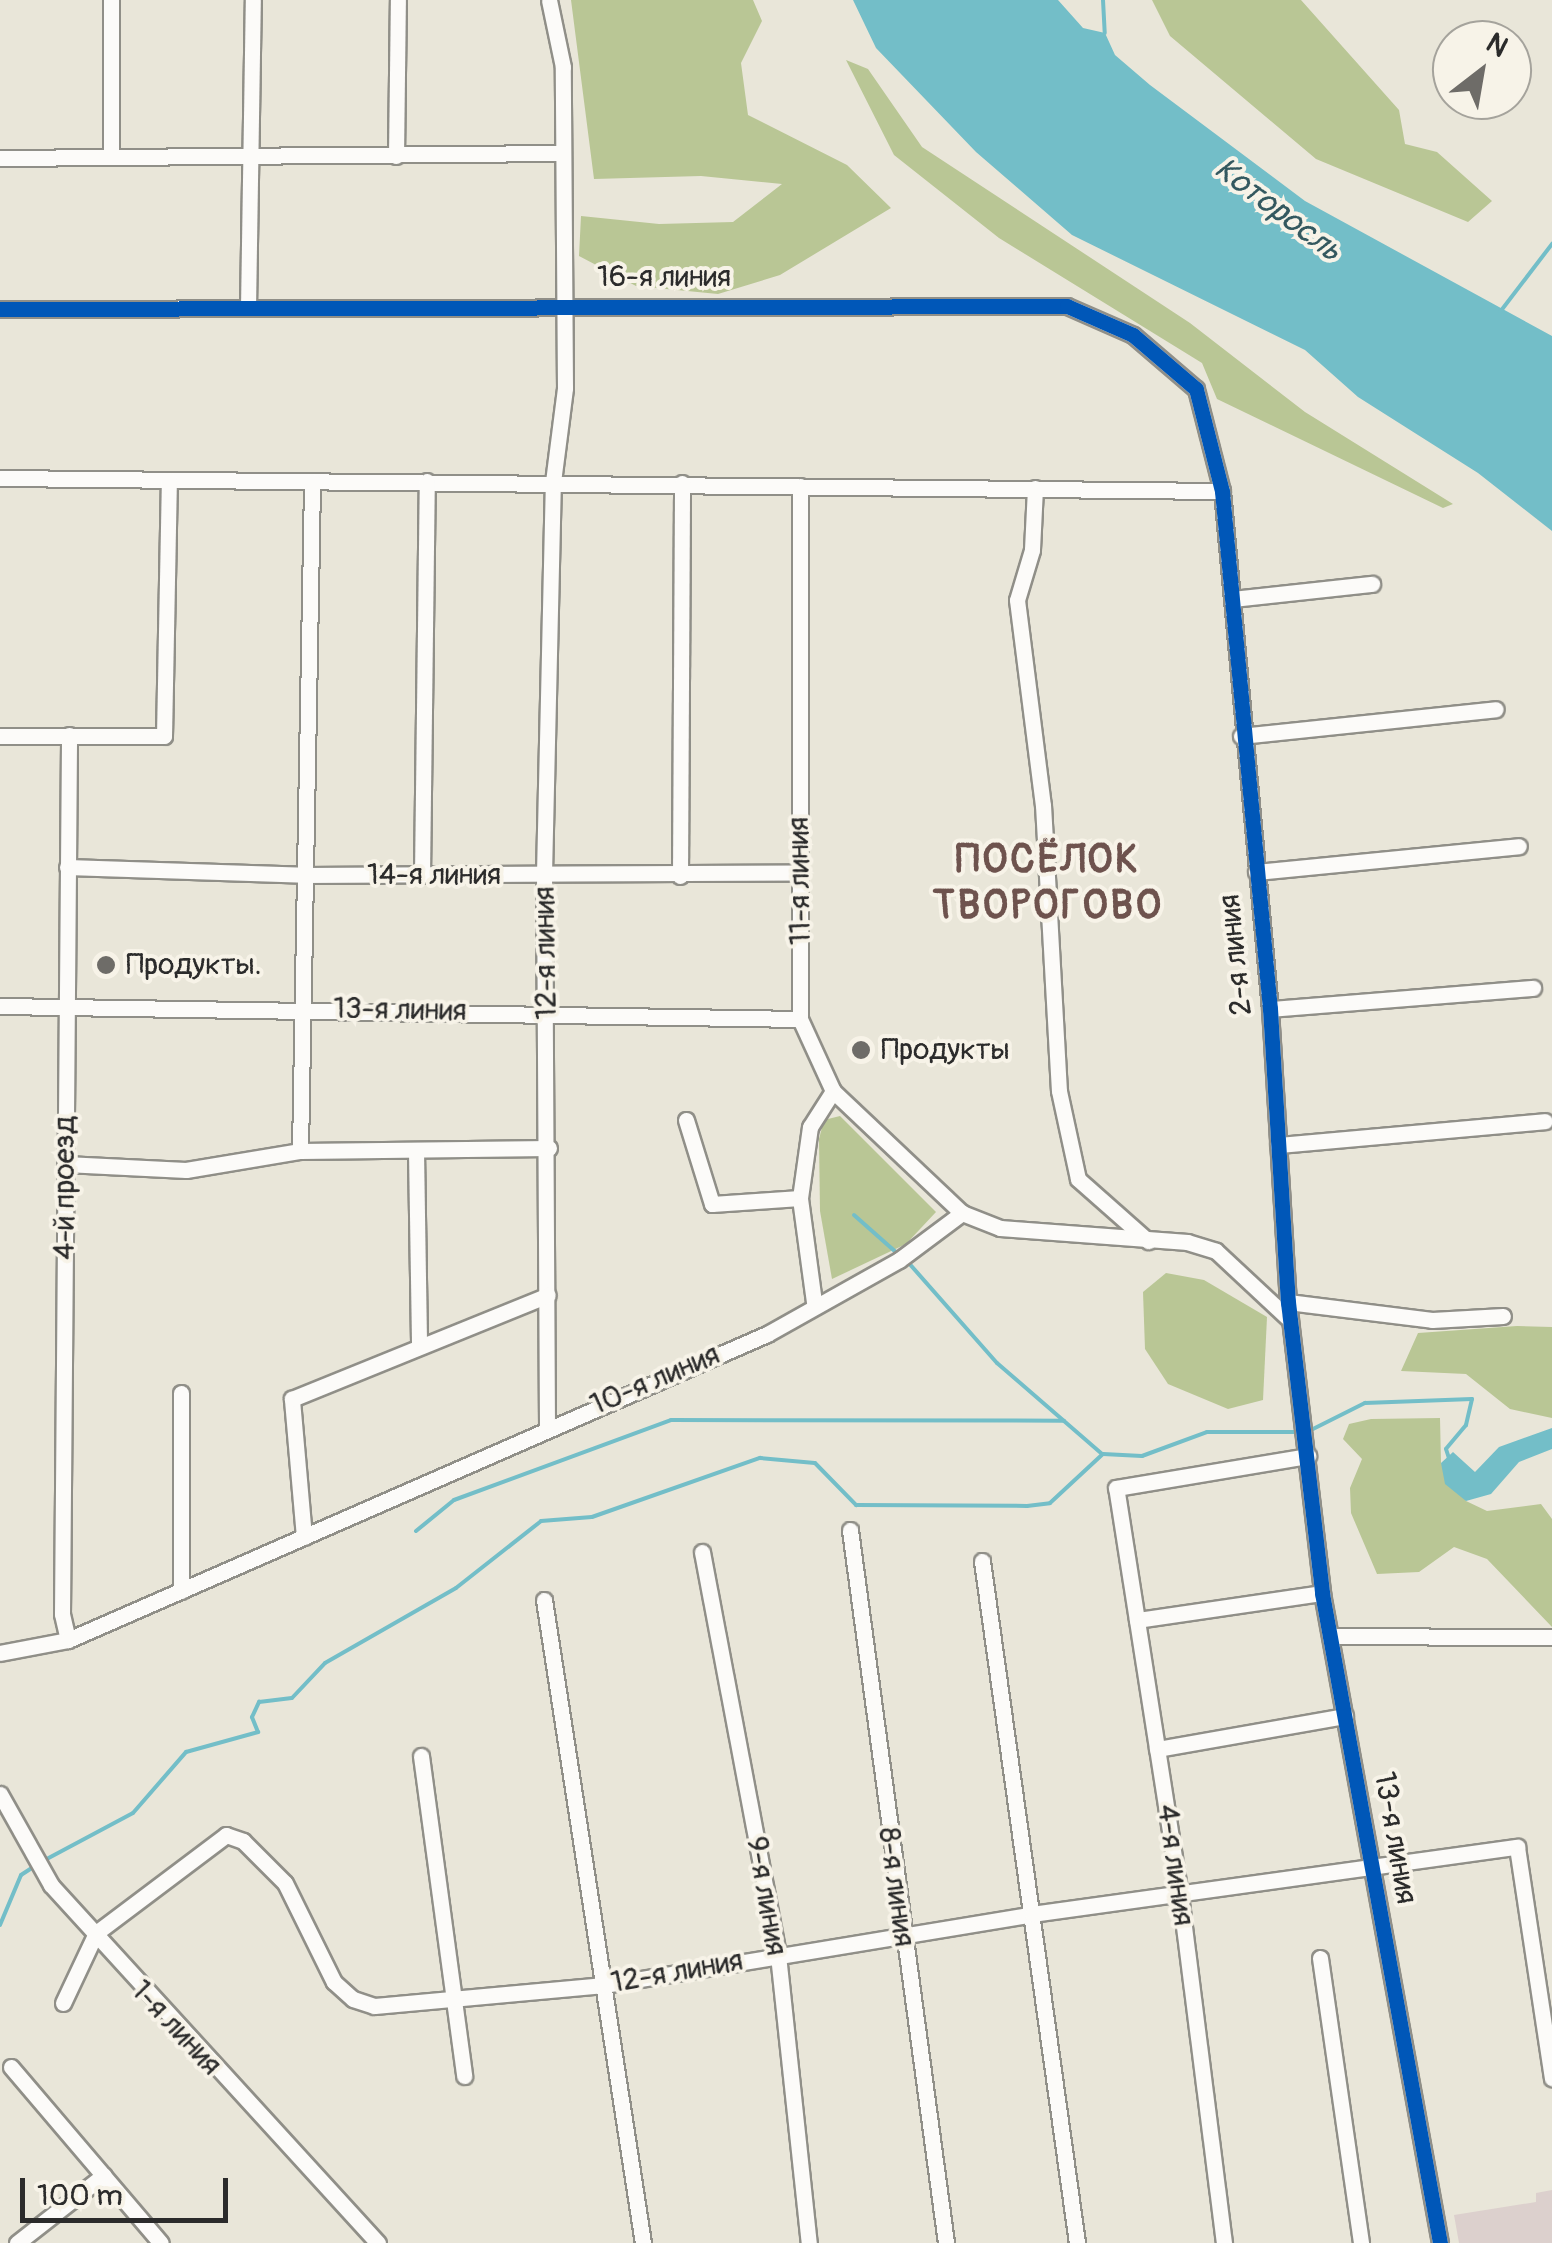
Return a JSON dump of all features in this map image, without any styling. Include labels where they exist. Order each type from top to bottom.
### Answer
[{"type":"street","points":[[111,0],[111,156]]},
{"type":"street","points":[[248,308],[253,0]]},
{"type":"street","points":[[396,156],[398,0]]},
{"type":"street","name":"12-я линия","points":[[547,1425],[549,1148],[544,874],[553,482],[564,388],[559,153],[562,67],[549,0]]},
{"type":"street","points":[[0,158],[559,153]]},
{"type":"street","name":"16-я линия","points":[[0,309],[564,304],[1067,306],[1133,335],[1181,370],[1204,410],[1222,491]]},
{"type":"street","points":[[0,478],[1222,491]]},
{"type":"street","points":[[0,736],[164,736],[168,480]]},
{"type":"street","points":[[300,1151],[312,481]]},
{"type":"street","points":[[422,875],[426,481]]},
{"type":"street","points":[[680,876],[682,483]]},
{"type":"street","name":"11-я линия","points":[[800,486],[800,1019],[833,1091],[962,1213]]},
{"type":"street","points":[[1034,488],[1032,550],[1017,600],[1043,805],[1060,1091],[1078,1179],[1148,1241]]},
{"type":"street","name":"2-я линия","points":[[1222,491],[1241,736],[1270,1010],[1288,1302],[1307,1449]]},
{"type":"street","points":[[1232,599],[1372,584]]},
{"type":"street","points":[[1241,736],[1496,709]]},
{"type":"street","name":"4-й проезд","points":[[68,1640],[62,1614],[70,735]]},
{"type":"street","points":[[1256,872],[1520,846]]},
{"type":"street","name":"14-я линия","points":[[67,867],[304,876],[680,876],[802,872]]},
{"type":"street","points":[[1270,1010],[1534,988]]},
{"type":"street","name":"13-я линия","points":[[0,1006],[800,1019]]},
{"type":"street","points":[[814,1302],[800,1198],[810,1128],[833,1091]]},
{"type":"street","points":[[686,1120],[712,1204],[800,1198]]},
{"type":"street","points":[[1278,1144],[1545,1121]]},
{"type":"street","points":[[65,1164],[186,1170],[300,1151],[549,1148]]},
{"type":"street","points":[[416,1151],[419,1345]]},
{"type":"street","points":[[962,1213],[1000,1228],[1216,1251],[1290,1320]]},
{"type":"street","name":"10-я линия","points":[[0,1653],[68,1640],[522,1442],[547,1425],[767,1334],[814,1302],[905,1255],[962,1213]]},
{"type":"street","points":[[304,1538],[292,1399],[548,1294]]},
{"type":"street","points":[[1288,1302],[1432,1320],[1502,1316]]},
{"type":"street","points":[[181,1393],[181,1591]]},
{"type":"street","name":"13-я линия","points":[[1307,1449],[1322,1593],[1440,2243]]},
{"type":"street","name":"4-я линия","points":[[1224,2243],[1180,1894],[1116,1488],[1307,1449]]},
{"type":"street","name":"8-я линия","points":[[850,1530],[946,2243]]},
{"type":"street","name":"9-я линия","points":[[702,1552],[778,1955],[809,2243]]},
{"type":"street","points":[[982,1562],[1077,2243]]},
{"type":"street","points":[[1137,1620],[1322,1593]]},
{"type":"street","points":[[544,1600],[642,2243]]},
{"type":"street","points":[[1330,1636],[1552,1637]]},
{"type":"street","points":[[1157,1749],[1345,1716]]},
{"type":"street","points":[[421,1756],[464,2076]]},
{"type":"street","name":"1-я линия","points":[[0,1794],[37,1863],[180,2034],[378,2243]]},
{"type":"street","name":"12-я линия","points":[[96,1933],[226,1834],[243,1842],[285,1884],[334,1982],[353,1999],[374,2006],[456,2003],[604,1986],[1032,1914],[1517,1846],[1552,2078]]},
{"type":"street","points":[[63,2003],[96,1933]]},
{"type":"street","points":[[1320,1958],[1361,2243]]},
{"type":"street","points":[[11,2067],[161,2243]]},
{"type":"street","points":[[17,2243],[104,2175]]},
{"type":"shaded area","points":[[1552,2190],[1552,2243],[1459,2243],[1454,2215],[1536,2202],[1536,2193]]},
{"type":"green space","points":[[571,0],[753,0],[762,21],[741,63],[748,115],[847,165],[891,208],[780,275],[718,294],[636,286],[579,256],[581,216],[659,224],[733,222],[782,184],[701,176],[594,179]]},
{"type":"green space","points":[[1152,0],[1301,0],[1399,110],[1405,144],[1437,152],[1492,201],[1468,222],[1316,159],[1170,36]]},
{"type":"green space","points":[[846,60],[868,69],[922,147],[1190,323],[1305,412],[1453,504],[1443,508],[1217,399],[1202,363],[999,238],[894,155]]},
{"type":"green space","points":[[840,1116],[936,1212],[906,1244],[832,1279],[820,1211],[819,1139],[824,1120]]},
{"type":"green space","points":[[1166,1273],[1204,1280],[1267,1317],[1263,1400],[1228,1409],[1168,1384],[1145,1349],[1143,1292]]},
{"type":"green space","points":[[1552,1327],[1552,1418],[1510,1409],[1466,1374],[1401,1371],[1418,1333]]},
{"type":"green space","points":[[1440,1418],[1441,1463],[1466,1501],[1487,1511],[1541,1504],[1552,1519],[1552,1627],[1487,1559],[1454,1547],[1419,1572],[1377,1574],[1351,1513],[1350,1488],[1362,1459],[1343,1439],[1349,1424],[1371,1419]]},
{"type":"water","name":"Которосль","points":[[853,0],[1058,0],[1083,28],[1105,33],[1115,55],[1150,85],[1305,201],[1552,336],[1552,531],[1478,473],[1358,397],[1305,350],[1072,235],[976,152],[876,48]]},
{"type":"water","points":[[1552,1428],[1552,1449],[1519,1462],[1491,1494],[1466,1501],[1445,1484],[1441,1463],[1453,1452],[1475,1472],[1499,1447]]},
{"type":"waterway","points":[[1103,0],[1105,33]]},
{"type":"waterway","points":[[1500,312],[1552,244]]},
{"type":"waterway","points":[[854,1215],[899,1255]]},
{"type":"waterway","points":[[907,1261],[997,1363],[1102,1454]]},
{"type":"waterway","points":[[1309,1431],[1365,1403],[1472,1399],[1466,1425],[1446,1449],[1449,1458]]},
{"type":"waterway","points":[[416,1531],[454,1500],[671,1420],[1064,1421]]},
{"type":"waterway","points":[[43,1861],[133,1813],[186,1752],[258,1732],[252,1717],[259,1702],[292,1698],[325,1663],[456,1588],[541,1521],[592,1517],[760,1458],[815,1463],[856,1505],[1027,1506],[1050,1503],[1103,1454],[1142,1456],[1207,1432],[1299,1432]]},
{"type":"waterway","points":[[0,1925],[21,1875],[35,1866]]},
{"type":"cycle path","points":[[0,309],[1067,306],[1133,335],[1196,389],[1222,491],[1270,1009],[1288,1302],[1322,1593],[1440,2243]]},
{"type":"place","name":"Продукты.","points":[[106,965]]},
{"type":"place","name":"Продукты","points":[[861,1050]]},
{"type":"district","name":"ПОСЁЛОК ТВОРОГОВО","points":[[1048,883]]}]
